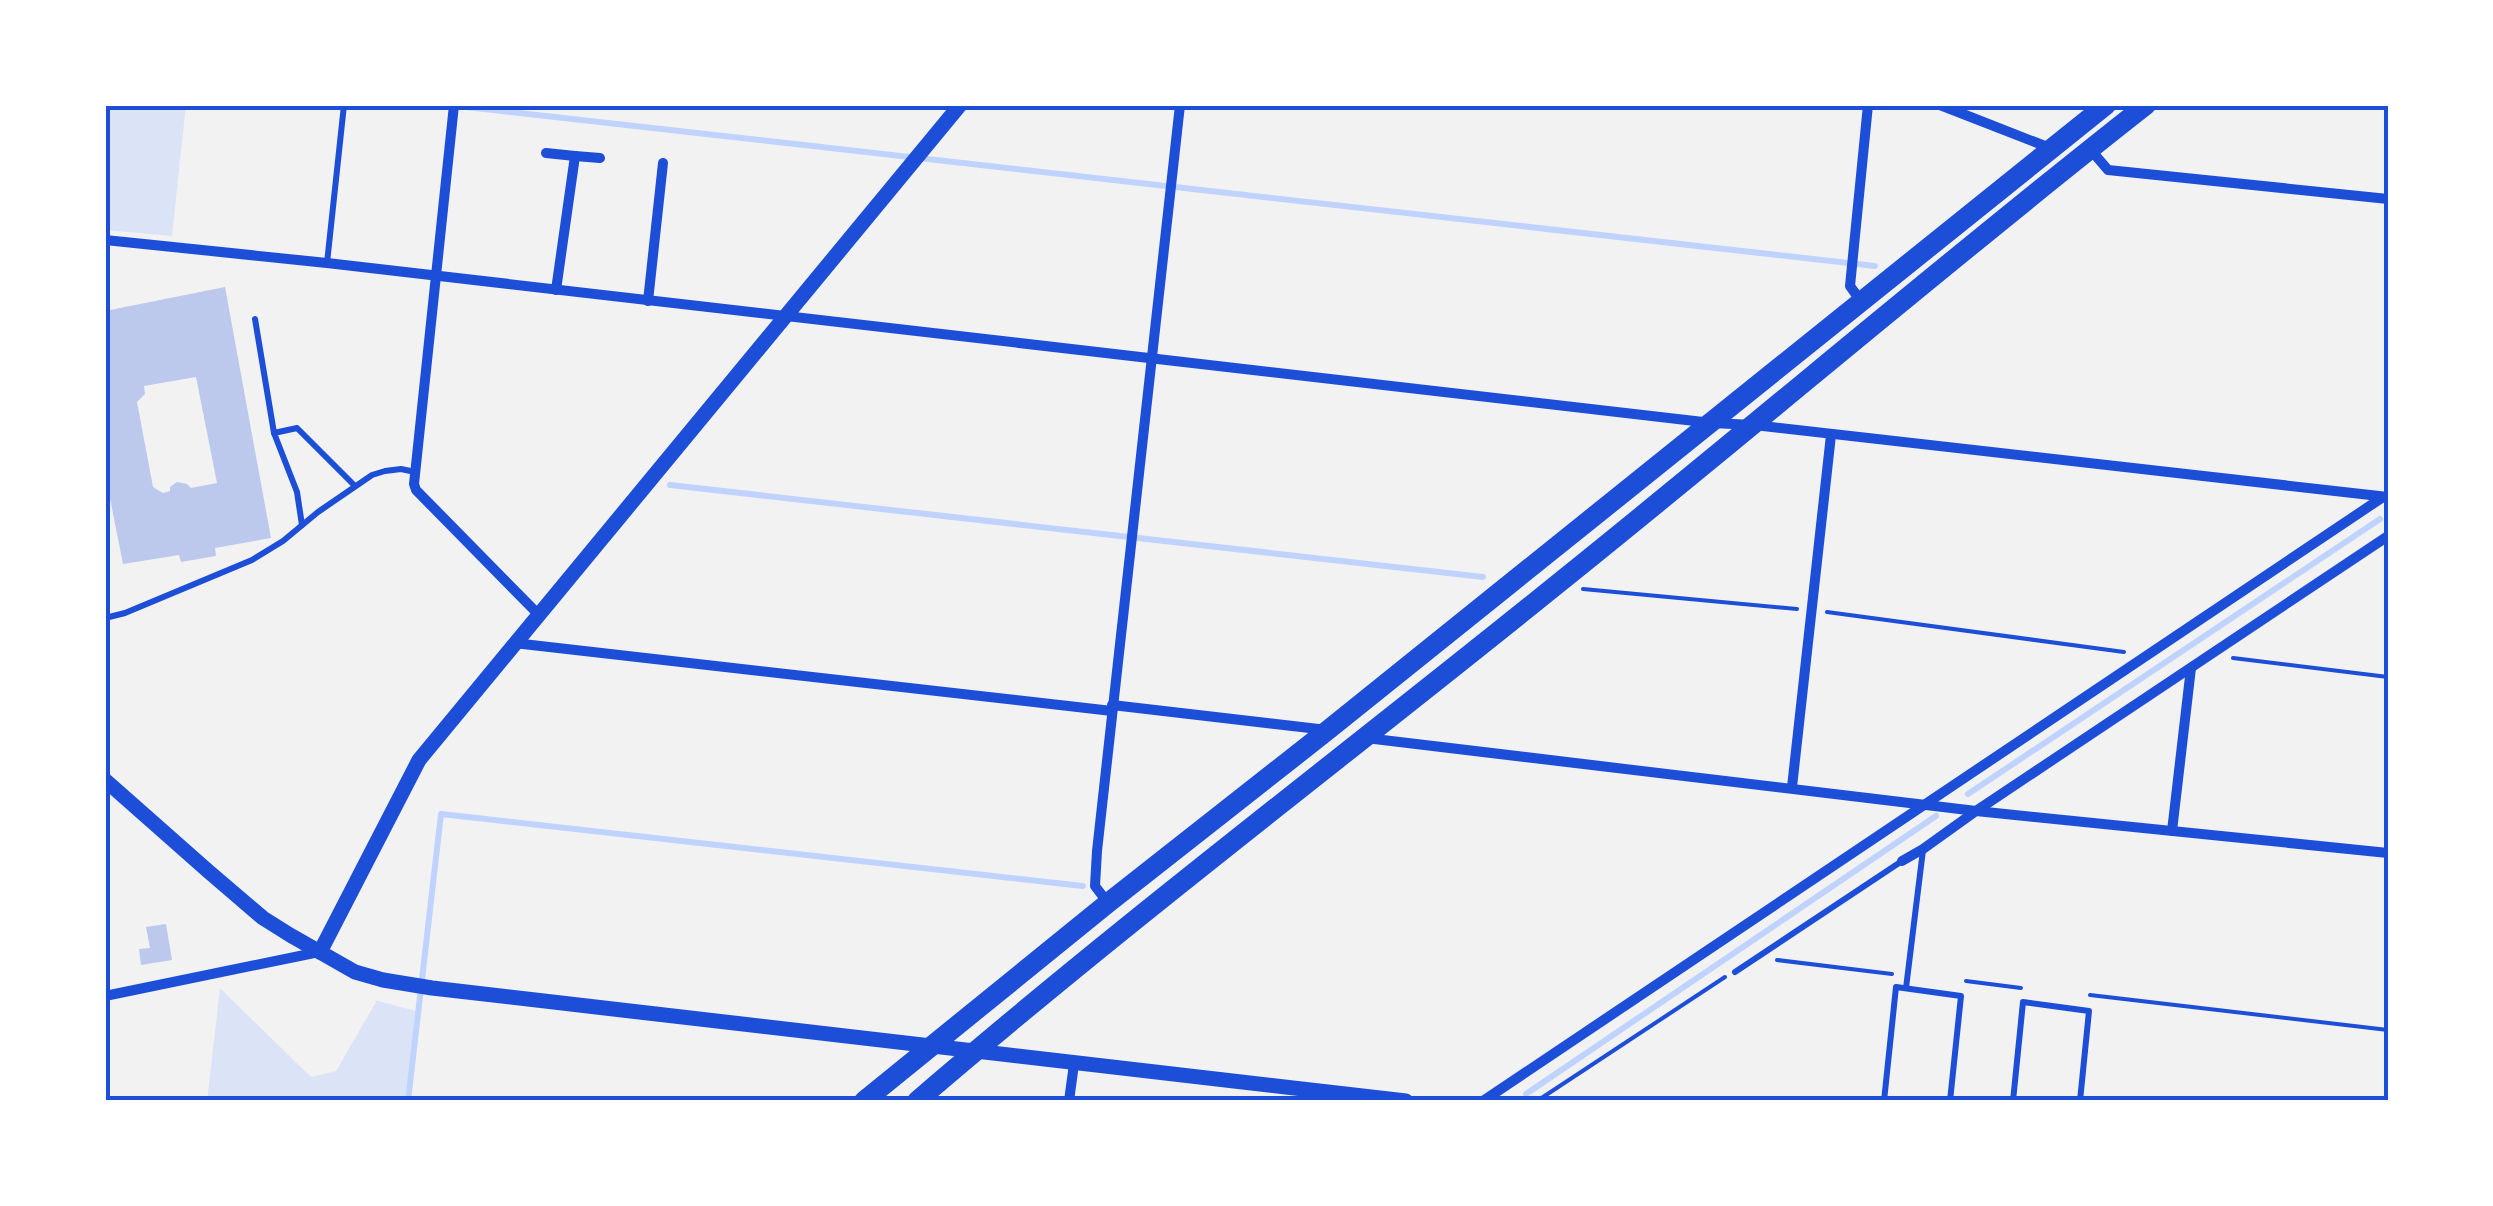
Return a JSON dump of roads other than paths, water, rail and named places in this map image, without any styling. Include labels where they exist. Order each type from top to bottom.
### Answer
[{"type":"highway","points":[[864,1101],[2106,105]]},
{"type":"highway","points":[[916,1101],[2146,105]]},
{"type":"street","points":[[454,105],[414,484],[538,614]]},
{"type":"street","points":[[320,952],[419,760],[960,105]]},
{"type":"street","points":[[1108,903],[1094,886],[1180,105]]},
{"type":"street","points":[[1860,300],[1850,286],[1868,105]]},
{"type":"street","points":[[1940,105],[2051,148]]},
{"type":"street","points":[[2090,149],[2108,170],[2388,199]]},
{"type":"street","points":[[546,153],[600,158]]},
{"type":"street","points":[[556,290],[575,156]]},
{"type":"street","points":[[648,301],[663,164]]},
{"type":"street","points":[[105,240],[2387,496]]},
{"type":"street","points":[[1792,788],[1831,435]]},
{"type":"street","points":[[1482,1101],[2387,496]]},
{"type":"street","points":[[1902,860],[2388,536]]},
{"type":"street","points":[[514,643],[1328,730]]},
{"type":"street","points":[[2172,831],[2191,668]]},
{"type":"street","points":[[1364,738],[1976,810],[2388,853]]},
{"type":"street","points":[[105,780],[263,918],[356,972],[407,985],[1406,1101]]},
{"type":"street","points":[[105,996],[320,952]]},
{"type":"street","points":[[1069,1101],[1074,1064]]},
{"type":"lane","points":[[327,263],[344,105]]},
{"type":"lane","points":[[254,319],[274,433],[297,492],[302,525]]},
{"type":"lane","points":[[274,433],[297,428],[354,486]]},
{"type":"lane","points":[[105,618],[125,614],[236,568],[283,541],[372,475],[401,469],[416,472]]},
{"type":"lane","points":[[1906,988],[1923,849]]},
{"type":"lane","points":[[1735,972],[1902,860]]},
{"type":"lane","points":[[1884,1101],[1896,987],[1961,996],[1950,1101]]},
{"type":"lane","points":[[2014,1101],[2023,1002],[2089,1011],[2080,1101]]},
{"type":"waterway","points":[[449,105],[1875,266]]},
{"type":"waterway","points":[[670,485],[1483,577]]},
{"type":"waterway","points":[[1968,794],[2380,519]]},
{"type":"waterway","points":[[408,1101],[441,814],[1083,886]]},
{"type":"waterway","points":[[1526,1094],[1936,816]]}]
